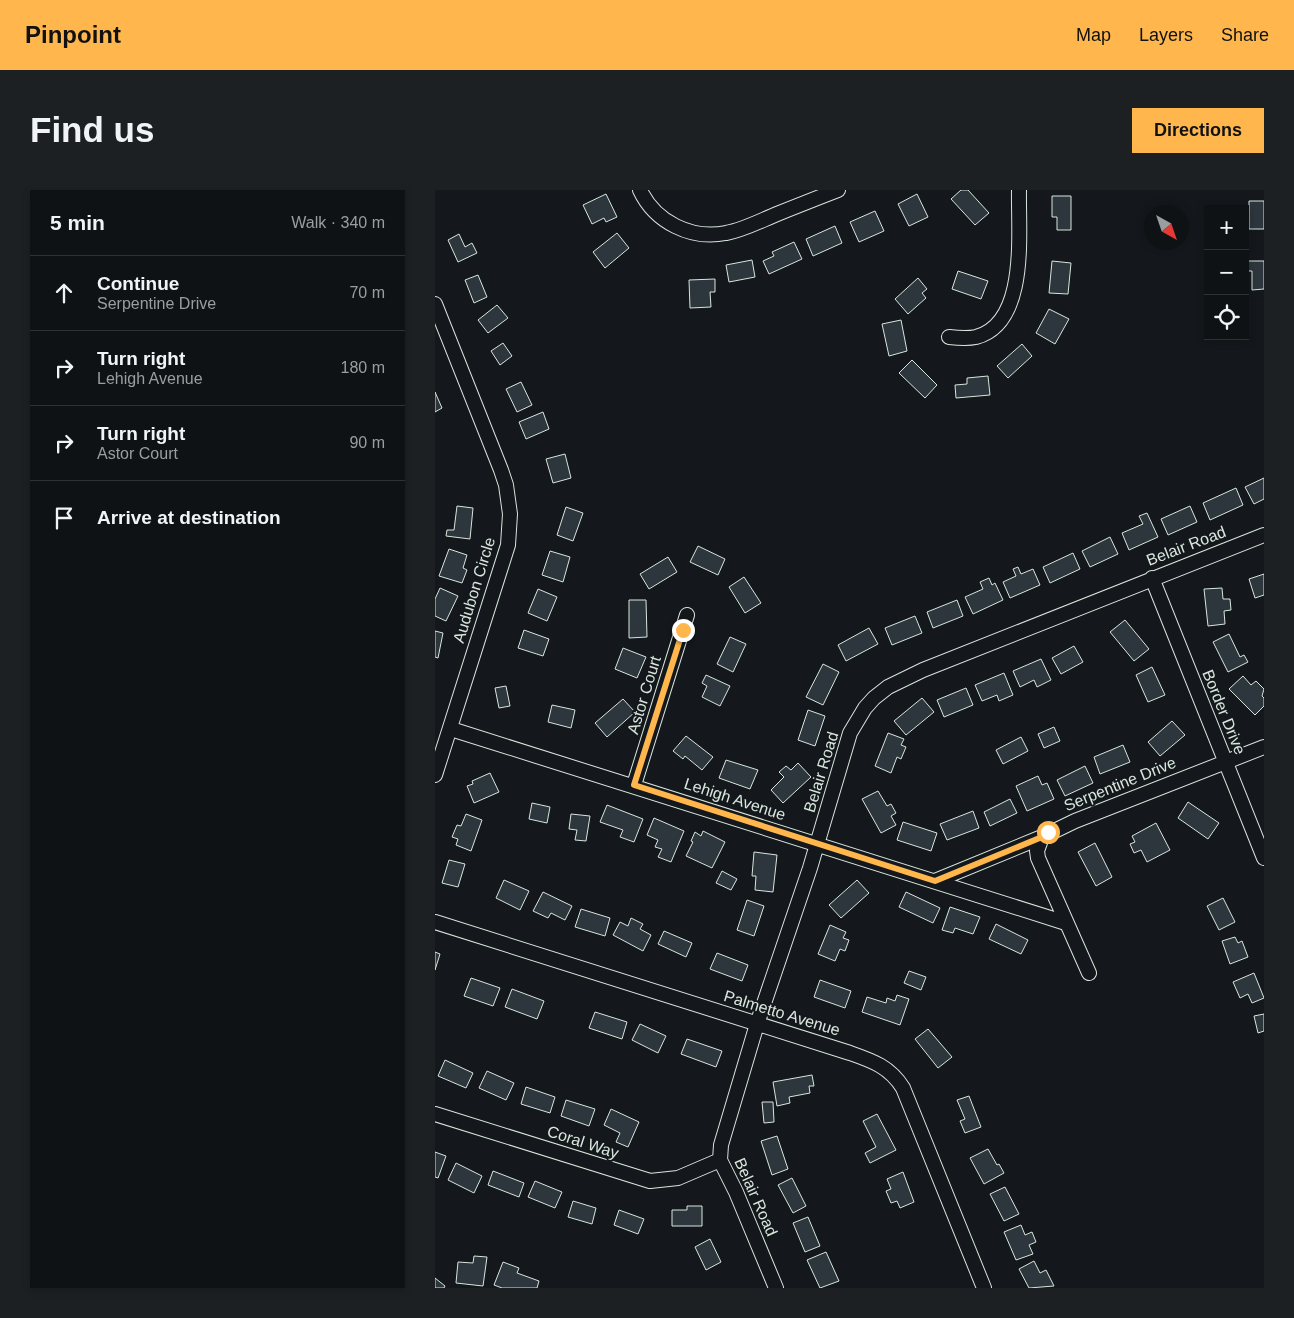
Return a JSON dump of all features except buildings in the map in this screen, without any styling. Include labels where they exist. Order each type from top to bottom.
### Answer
[{"type":"street","points":[[640,190],[649,206],[667,222],[690,232],[714,235],[734,231],[838,190]]},
{"type":"street","points":[[949,337],[965,338],[984,334],[999,321],[1008,308],[1013,296],[1018,272],[1019,190]]},
{"type":"street","name":"Audubon Circle","points":[[435,304],[501,470],[510,514],[505,559],[464,680],[451,729],[435,775]]},
{"type":"street","name":"Belair Road","points":[[777,1288],[736,1192],[720,1160],[724,1130],[817,844],[850,733],[865,708],[888,686],[923,670],[1264,535]]},
{"type":"street","name":"Border Drive","points":[[1153,578],[1264,858]]},
{"type":"street","name":"Astor Court","points":[[634,785],[687,615]]},
{"type":"street","name":"Lehigh Avenue","points":[[451,729],[634,785],[1066,923]]},
{"type":"street","name":"Serpentine Drive","points":[[935,881],[1042,837],[1075,821],[1264,746]]},
{"type":"street","points":[[1042,837],[1037,851],[1038,858],[1089,973]]},
{"type":"street","name":"Palmetto Avenue","points":[[435,922],[873,1061],[890,1071],[898,1079],[931,1154],[984,1288]]},
{"type":"street","name":"Coral Way","points":[[435,1114],[650,1181],[678,1178],[720,1160]]},
{"type":"route","points":[[683,630],[634,785],[935,881],[1042,837],[1048,832]]}]
